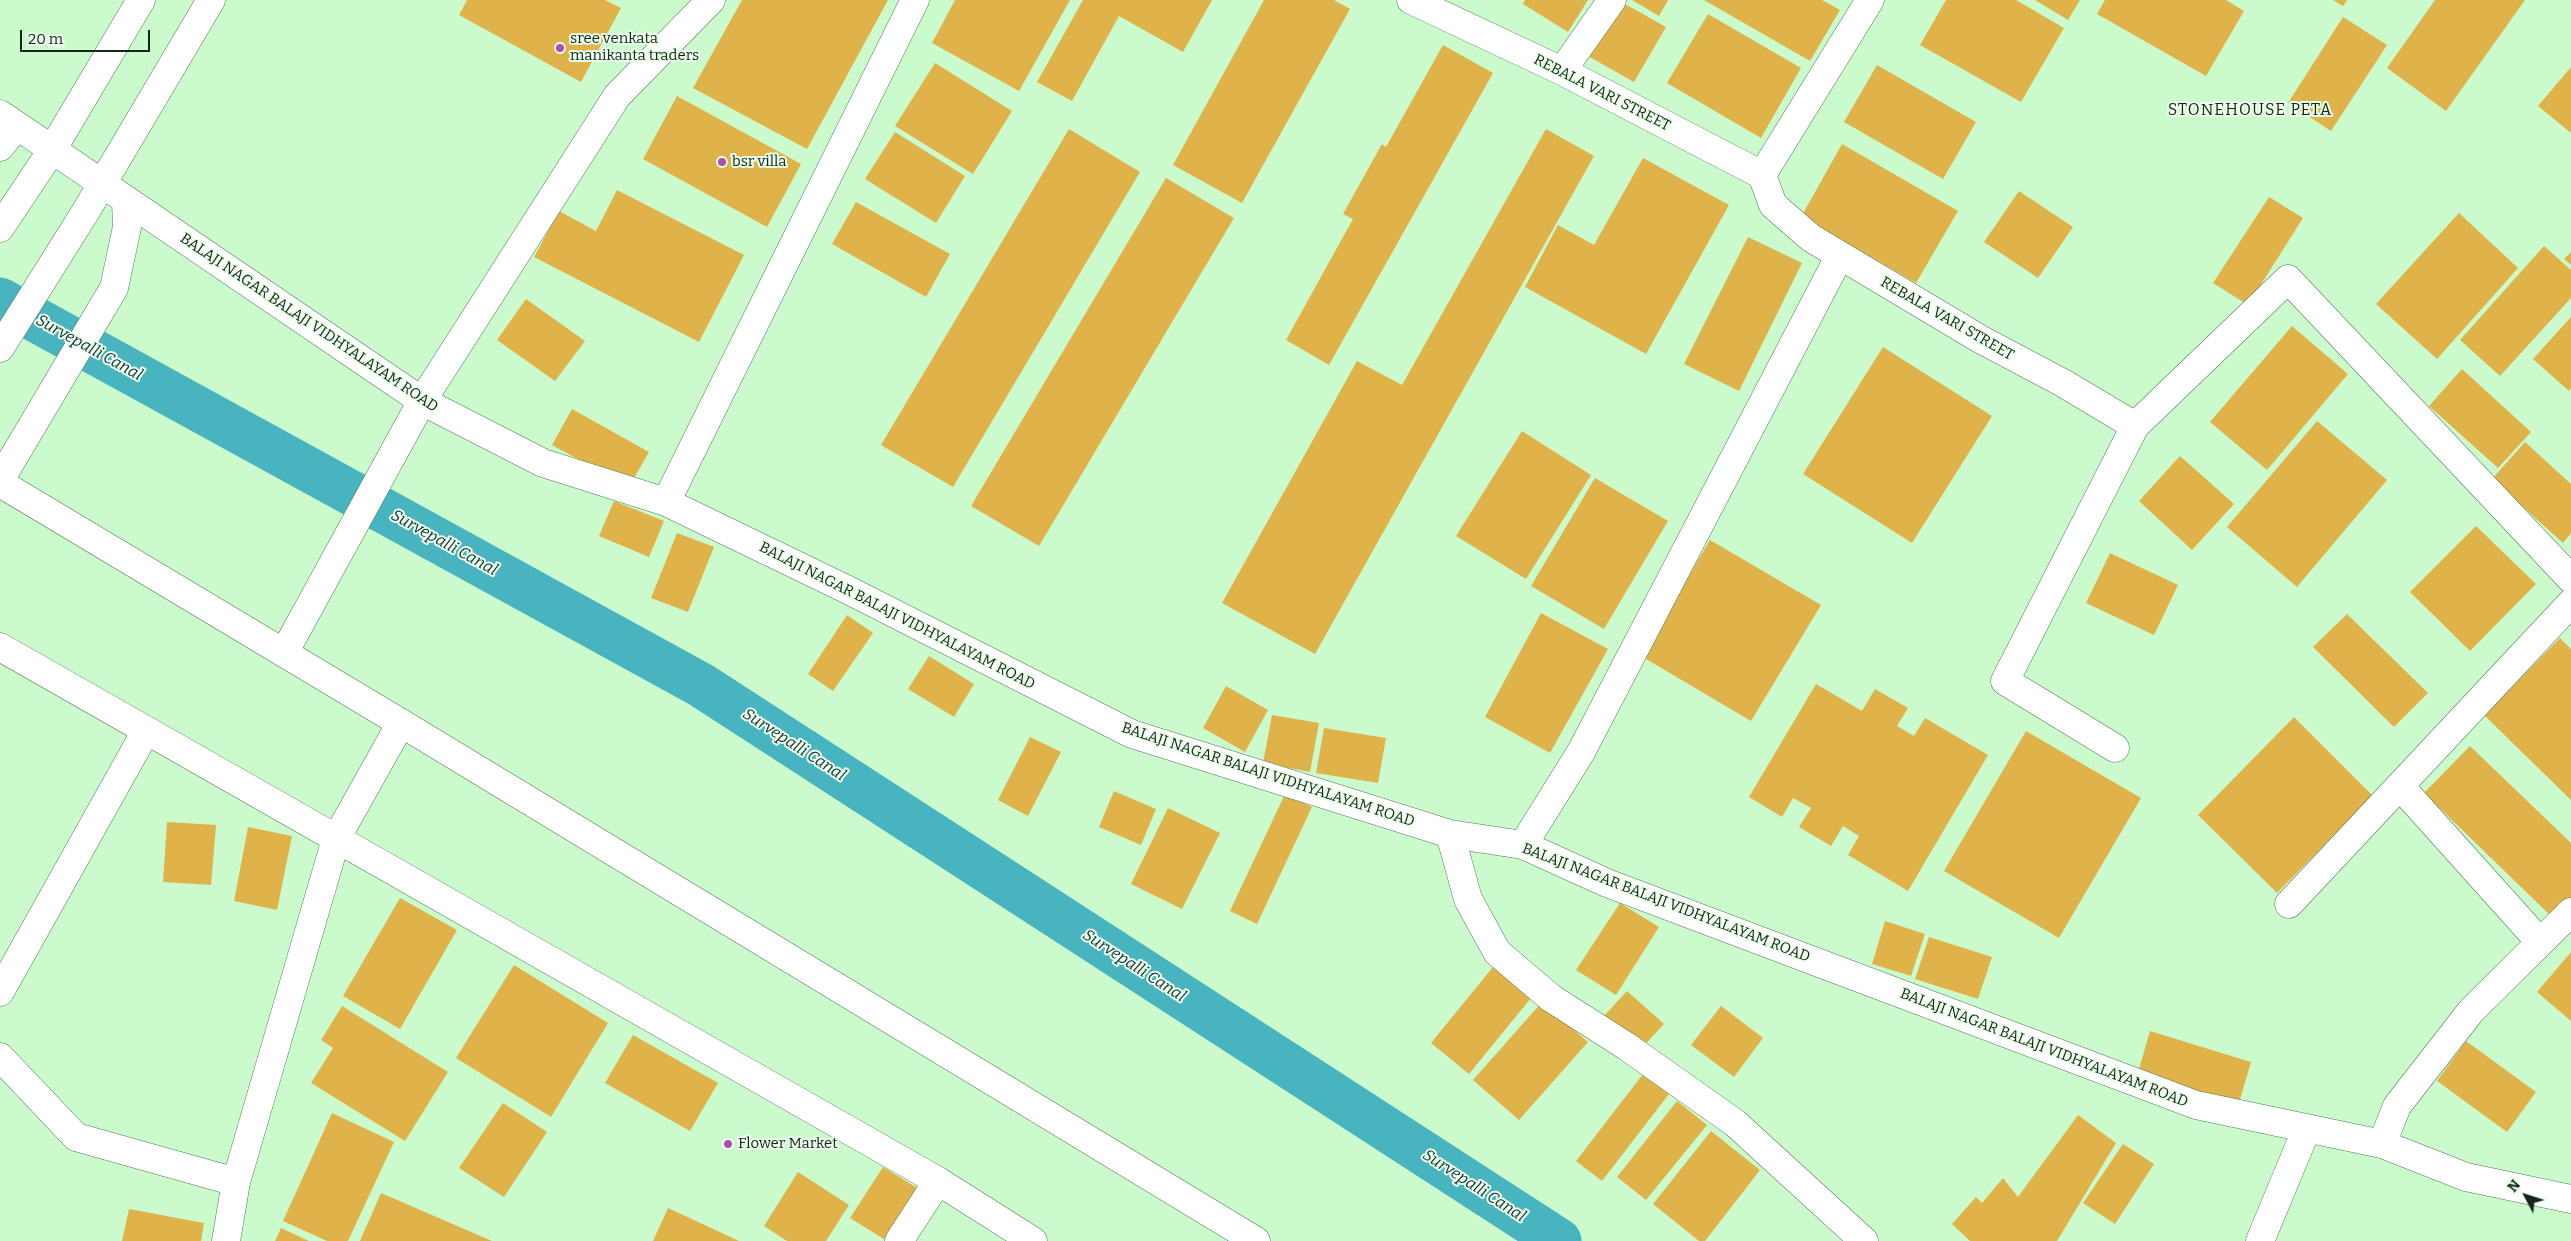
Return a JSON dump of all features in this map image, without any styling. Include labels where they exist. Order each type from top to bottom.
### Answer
[{"type":"street","points":[[0,228],[52,150],[141,0]]},
{"type":"street","points":[[0,348],[66,244],[211,0]]},
{"type":"street","points":[[284,653],[422,401],[617,96],[711,0]]},
{"type":"street","points":[[666,502],[915,0]]},
{"type":"street","name":"REBALA VARI STREET","points":[[1411,0],[1562,71],[1762,175],[1773,204],[1811,238],[1839,257],[1980,339],[2063,383],[2134,426]]},
{"type":"street","points":[[1562,71],[1612,0]]},
{"type":"street","points":[[1762,175],[1870,0]]},
{"type":"street","name":"BALAJI NAGAR BALAJI VIDHYALAYAM ROAD","points":[[5,129],[52,150],[422,401],[543,462],[666,502],[846,589],[1132,734],[1450,834],[1523,845],[1607,883],[2196,1105],[2382,1144],[2466,1177],[2571,1199]]},
{"type":"street","points":[[126,201],[127,227],[114,288],[0,482],[1256,1241]]},
{"type":"street","points":[[1523,845],[1581,752],[1839,257]]},
{"type":"street","points":[[2115,748],[2004,681],[2134,426],[2288,279],[2571,579]]},
{"type":"street","points":[[2289,904],[2571,603]]},
{"type":"street","points":[[0,647],[938,1181],[1033,1241]]},
{"type":"street","points":[[226,1241],[236,1182],[336,839],[401,723]]},
{"type":"street","points":[[0,992],[146,731]]},
{"type":"street","points":[[2400,786],[2540,942]]},
{"type":"street","points":[[1450,834],[1468,899],[1497,952],[1551,998],[1634,1051],[1735,1123],[1864,1241]]},
{"type":"street","points":[[2382,1144],[2397,1106],[2471,1011],[2571,912]]},
{"type":"street","points":[[0,1057],[76,1137],[236,1182]]},
{"type":"street","points":[[2260,1241],[2307,1128]]},
{"type":"street","points":[[899,1241],[938,1181]]},
{"type":"building","name":"sree venkata manikanta traders","points":[[467,0],[605,0],[621,8],[581,82],[459,15]]},
{"type":"building","points":[[742,0],[888,0],[807,149],[693,88]]},
{"type":"building","points":[[955,0],[1070,0],[1019,91],[932,43]]},
{"type":"building","points":[[1083,0],[1212,0],[1183,52],[1119,16],[1072,101],[1037,82]]},
{"type":"building","points":[[1264,0],[1334,0],[1350,9],[1242,203],[1173,165]]},
{"type":"building","points":[[1525,0],[1588,0],[1568,32],[1523,4]]},
{"type":"building","points":[[1618,0],[1666,27],[1634,82],[1579,51]]},
{"type":"building","points":[[1632,0],[1668,0],[1659,16]]},
{"type":"building","points":[[1704,0],[1822,0],[1840,10],[1810,61]]},
{"type":"building","points":[[1946,0],[2016,0],[2064,28],[2021,102],[1920,45]]},
{"type":"building","points":[[2035,0],[2080,0],[2068,20]]},
{"type":"building","points":[[2105,0],[2226,0],[2244,11],[2206,76],[2097,14]]},
{"type":"building","points":[[2333,0],[2347,0],[2343,6]]},
{"type":"building","points":[[2435,0],[2525,0],[2446,111],[2387,68]]},
{"type":"building","points":[[1708,14],[1801,68],[1761,138],[1667,83]]},
{"type":"building","points":[[2343,17],[2387,45],[2331,131],[2288,103]]},
{"type":"building","points":[[1443,45],[1493,73],[1329,365],[1286,340],[1353,219],[1343,214],[1382,144],[1386,147]]},
{"type":"building","points":[[935,63],[1012,111],[973,174],[895,126]]},
{"type":"building","points":[[1877,65],[1976,122],[1943,179],[1844,122]]},
{"type":"building","points":[[2571,67],[2571,133],[2538,106]]},
{"type":"building","name":"bsr villa","points":[[677,96],[801,164],[767,227],[643,159]]},
{"type":"building","points":[[1069,129],[1140,172],[953,487],[881,445]]},
{"type":"building","points":[[1546,129],[1594,156],[1315,654],[1222,603],[1357,361],[1402,385]]},
{"type":"building","points":[[895,132],[965,176],[936,223],[865,179]]},
{"type":"building","points":[[1842,144],[1958,211],[1916,283],[1801,217]]},
{"type":"building","points":[[1643,158],[1729,205],[1646,354],[1525,287],[1558,225],[1594,245]]},
{"type":"building","points":[[1166,178],[1234,218],[1039,546],[971,506]]},
{"type":"building","points":[[617,190],[744,255],[699,342],[534,257],[559,211],[596,231]]},
{"type":"building","points":[[2019,191],[2073,227],[2038,278],[1984,242]]},
{"type":"building","points":[[2269,197],[2303,218],[2248,305],[2213,283]]},
{"type":"building","points":[[856,202],[950,254],[926,297],[832,244]]},
{"type":"building","points":[[2459,213],[2518,268],[2437,359],[2376,304]]},
{"type":"building","points":[[1748,237],[1802,263],[1739,391],[1684,364]]},
{"type":"building","points":[[2544,246],[2571,270],[2571,298],[2500,376],[2460,340]]},
{"type":"building","points":[[2571,252],[2571,265],[2564,259]]},
{"type":"building","points":[[526,299],[585,341],[555,381],[497,340]]},
{"type":"building","points":[[2571,317],[2571,388],[2569,391],[2533,359]]},
{"type":"building","points":[[2292,326],[2348,374],[2267,470],[2210,422]]},
{"type":"building","points":[[1883,347],[1992,416],[1912,543],[1803,474]]},
{"type":"building","points":[[2462,369],[2531,432],[2498,468],[2429,406]]},
{"type":"building","points":[[572,409],[649,452],[629,487],[552,445]]},
{"type":"building","points":[[2317,421],[2387,480],[2297,587],[2227,527]]},
{"type":"building","points":[[1522,431],[1591,475],[1526,579],[1456,536]]},
{"type":"building","points":[[2525,442],[2571,484],[2571,533],[2563,543],[2492,479]]},
{"type":"building","points":[[2180,456],[2234,504],[2192,550],[2139,501]]},
{"type":"building","points":[[1595,478],[1668,521],[1604,629],[1531,586]]},
{"type":"building","points":[[614,501],[664,521],[649,557],[599,536]]},
{"type":"building","points":[[2476,526],[2536,584],[2470,651],[2410,592]]},
{"type":"building","points":[[677,533],[714,547],[688,612],[651,598]]},
{"type":"building","points":[[1710,540],[1821,605],[1751,721],[1641,656]]},
{"type":"building","points":[[2110,553],[2178,585],[2154,635],[2086,603]]},
{"type":"building","points":[[1541,613],[1608,649],[1550,753],[1485,717]]},
{"type":"building","points":[[2347,614],[2428,693],[2394,727],[2313,647]]},
{"type":"building","points":[[847,615],[873,633],[833,691],[808,674]]},
{"type":"building","points":[[2560,638],[2571,649],[2571,800],[2484,715]]},
{"type":"building","points":[[929,656],[974,684],[954,717],[908,689]]},
{"type":"building","points":[[1816,684],[1862,711],[1875,689],[1908,708],[1897,726],[1914,736],[1925,718],[1988,755],[1908,891],[1848,855],[1859,836],[1843,826],[1831,846],[1799,827],[1811,808],[1793,798],[1782,817],[1749,797]]},
{"type":"building","points":[[1226,686],[1268,710],[1245,752],[1203,728]]},
{"type":"building","points":[[1272,715],[1319,723],[1310,772],[1263,763]]},
{"type":"building","points":[[2294,717],[2373,796],[2277,893],[2198,815]]},
{"type":"building","points":[[1324,728],[1386,738],[1378,783],[1316,773]]},
{"type":"building","points":[[2026,731],[2141,798],[2059,938],[1944,871]]},
{"type":"building","points":[[1030,737],[1061,752],[1028,816],[998,800]]},
{"type":"building","points":[[2470,746],[2571,843],[2571,902],[2554,919],[2424,793]]},
{"type":"building","points":[[1114,791],[1156,809],[1141,845],[1099,827]]},
{"type":"building","points":[[1285,794],[1312,807],[1257,924],[1230,911]]},
{"type":"building","points":[[1168,808],[1220,833],[1182,909],[1131,884]]},
{"type":"building","points":[[167,822],[216,825],[211,885],[163,882]]},
{"type":"building","points":[[248,827],[292,836],[277,910],[234,901]]},
{"type":"building","points":[[400,898],[457,930],[400,1029],[343,996]]},
{"type":"building","points":[[1620,903],[1659,927],[1616,995],[1576,970]]},
{"type":"building","points":[[1885,921],[1925,934],[1911,976],[1872,964]]},
{"type":"building","points":[[1929,937],[1992,957],[1978,999],[1915,979]]},
{"type":"building","points":[[2571,952],[2571,1021],[2537,992]]},
{"type":"building","points":[[1497,962],[1535,993],[1469,1074],[1431,1043]]},
{"type":"building","points":[[514,965],[608,1023],[551,1117],[456,1058]]},
{"type":"building","points":[[1627,991],[1664,1024],[1639,1051],[1603,1017]]},
{"type":"building","points":[[1542,1002],[1588,1042],[1519,1120],[1473,1080]]},
{"type":"building","points":[[342,1006],[448,1072],[405,1141],[311,1083],[333,1048],[321,1040]]},
{"type":"building","points":[[1721,1006],[1763,1038],[1734,1077],[1691,1045]]},
{"type":"building","points":[[2150,1031],[2251,1062],[2238,1106],[2137,1076]]},
{"type":"building","points":[[633,1035],[718,1083],[690,1131],[605,1083]]},
{"type":"building","points":[[2466,1041],[2536,1092],[2507,1132],[2437,1081]]},
{"type":"building","points":[[1643,1074],[1669,1094],[1602,1181],[1576,1161]]},
{"type":"building","points":[[1677,1101],[1707,1125],[1646,1200],[1617,1177]]},
{"type":"building","points":[[503,1103],[547,1132],[504,1197],[459,1168]]},
{"type":"building","points":[[332,1113],[394,1142],[348,1241],[327,1241],[283,1221]]},
{"type":"building","points":[[2078,1115],[2116,1143],[2057,1241],[1970,1241],[1952,1224],[1976,1197],[1982,1203],[2003,1178],[2018,1197]]},
{"type":"building","points":[[1711,1131],[1760,1170],[1705,1241],[1699,1241],[1653,1204]]},
{"type":"building","points":[[2123,1144],[2154,1164],[2115,1224],[2083,1203]]},
{"type":"building","points":[[883,1167],[922,1191],[887,1241],[850,1218]]},
{"type":"building","points":[[798,1172],[849,1205],[826,1241],[787,1241],[764,1226]]},
{"type":"building","points":[[381,1193],[492,1241],[360,1241]]},
{"type":"building","points":[[668,1208],[739,1241],[653,1241]]},
{"type":"building","points":[[129,1209],[204,1223],[201,1241],[122,1241]]},
{"type":"building","points":[[281,1228],[309,1241],[275,1241]]},
{"type":"waterway","name":"Survepalli Canal","points":[[0,300],[701,685],[1559,1241]]},
{"type":"place","name":"sree venkata manikanta traders","points":[[560,48]]},
{"type":"place","name":"bsr villa","points":[[722,162]]},
{"type":"place","name":"Flower Market","points":[[728,1144]]},
{"type":"district","name":"STONEHOUSE PETA","points":[[2250,111]]}]
